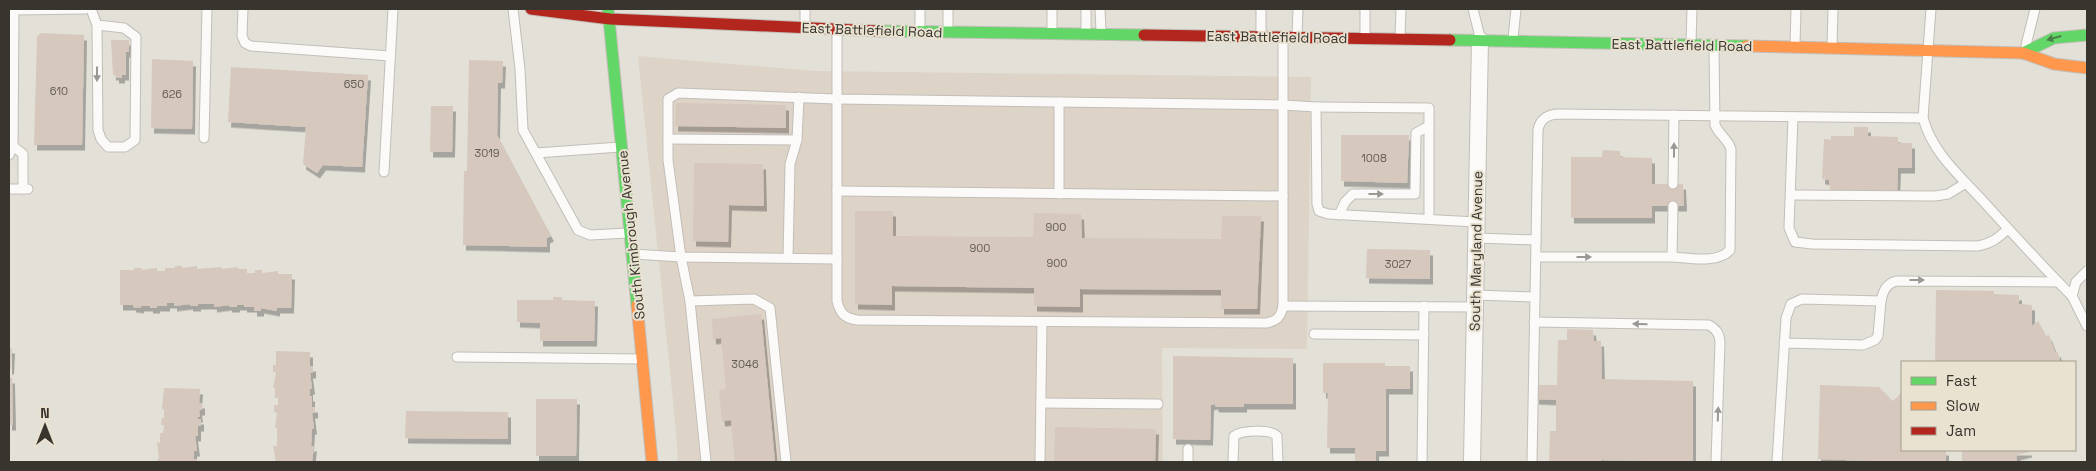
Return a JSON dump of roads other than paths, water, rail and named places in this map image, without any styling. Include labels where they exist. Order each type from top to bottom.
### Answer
[{"type":"main road","name":"East Battlefield Road","points":[[531,9],[805,28],[920,32],[1480,40],[2023,53],[2041,61],[2067,67],[2087,68]]},
{"type":"main road","name":"South Kimbrough Avenue","points":[[609,14],[652,462]]},
{"type":"main road","points":[[2023,53],[2044,41],[2067,34],[2087,35]]},
{"type":"main road","points":[[2067,67],[2087,74]]},
{"type":"street","name":"South Maryland Avenue","points":[[1472,462],[1480,40]]},
{"type":"lane","points":[[9,155],[13,146],[11,10],[85,9]]},
{"type":"lane","points":[[91,9],[97,25],[98,130],[101,139],[108,147],[125,147],[135,140],[136,37],[124,28],[97,25]]},
{"type":"lane","points":[[204,138],[207,9]]},
{"type":"lane","points":[[243,9],[242,36],[245,43],[251,46],[390,56]]},
{"type":"lane","points":[[384,172],[393,9]]},
{"type":"lane","points":[[513,9],[520,69],[522,130],[578,230],[590,235],[630,233]]},
{"type":"lane","points":[[805,9],[805,28]]},
{"type":"lane","points":[[920,9],[920,32]]},
{"type":"lane","points":[[948,9],[948,32]]},
{"type":"lane","points":[[1052,9],[1052,34]]},
{"type":"lane","points":[[1086,9],[1086,34]]},
{"type":"lane","points":[[1100,9],[1101,34]]},
{"type":"lane","points":[[1261,9],[1261,37]]},
{"type":"lane","points":[[1298,9],[1298,37]]},
{"type":"lane","points":[[1365,9],[1365,38]]},
{"type":"lane","points":[[1400,39],[1401,9]]},
{"type":"lane","points":[[1473,9],[1480,40]]},
{"type":"lane","points":[[1512,41],[1516,9]]},
{"type":"lane","points":[[1691,46],[1692,9]]},
{"type":"lane","points":[[1795,47],[1796,9]]},
{"type":"lane","points":[[1832,48],[1833,9]]},
{"type":"lane","points":[[1931,9],[1930,50],[1924,84],[1923,118],[1932,143],[2008,229],[2072,296],[2087,326]]},
{"type":"lane","points":[[2023,53],[2035,9]]},
{"type":"lane","points":[[837,29],[837,301],[840,311],[847,318],[857,320],[1266,323],[1275,321],[1281,315],[1283,306],[1284,37]]},
{"type":"lane","points":[[1536,257],[1716,258],[1725,256],[1730,250],[1730,149],[1729,143],[1717,130],[1714,116],[1714,46]]},
{"type":"lane","points":[[706,462],[690,301],[681,257],[668,160],[668,100],[678,93],[837,99],[1429,108],[1429,218]]},
{"type":"lane","points":[[788,258],[790,164],[797,140],[799,97]]},
{"type":"lane","points":[[1059,102],[1059,194]]},
{"type":"lane","points":[[1316,107],[1317,204],[1320,210],[1328,214],[1339,215],[1429,218],[1476,230],[1536,240]]},
{"type":"lane","points":[[1532,462],[1538,130],[1539,123],[1543,119],[1549,115],[1557,114],[1923,118]]},
{"type":"lane","points":[[1673,184],[1674,116]]},
{"type":"lane","points":[[1793,117],[1791,235],[1795,242],[1803,244],[1977,246],[1986,245],[1994,241],[2008,229]]},
{"type":"lane","points":[[1339,215],[1353,194],[1415,194],[1416,133],[1429,126]]},
{"type":"lane","points":[[668,139],[797,140]]},
{"type":"lane","points":[[9,189],[25,189],[23,154],[13,146]]},
{"type":"lane","points":[[536,153],[622,147]]},
{"type":"lane","points":[[1791,195],[1935,196],[1948,194],[1966,183]]},
{"type":"lane","points":[[837,191],[1283,196]]},
{"type":"lane","points":[[1672,257],[1673,206]]},
{"type":"lane","points":[[632,254],[681,257],[837,259]]},
{"type":"lane","points":[[2072,296],[2076,282],[2087,271]]},
{"type":"lane","points":[[1784,343],[1869,344],[1878,336],[1881,301],[1885,288],[1890,283],[1896,281],[2058,282]]},
{"type":"lane","points":[[1283,306],[1424,306],[1535,297]]},
{"type":"lane","points":[[690,301],[754,298],[770,308],[786,462]]},
{"type":"lane","points":[[1777,462],[1787,311],[1796,300],[1881,301]]},
{"type":"lane","points":[[1422,462],[1424,306]]},
{"type":"lane","points":[[1040,462],[1042,322]]},
{"type":"lane","points":[[1534,322],[1708,326],[1715,329],[1719,334],[1720,342],[1716,462]]},
{"type":"lane","points":[[1314,334],[1424,335]]},
{"type":"lane","points":[[456,357],[643,359]]},
{"type":"lane","points":[[1041,403],[1158,404]]},
{"type":"lane","points":[[1233,462],[1234,436],[1242,433],[1269,432],[1277,436],[1278,462]]},
{"type":"lane","points":[[1188,449],[1188,462]]}]
